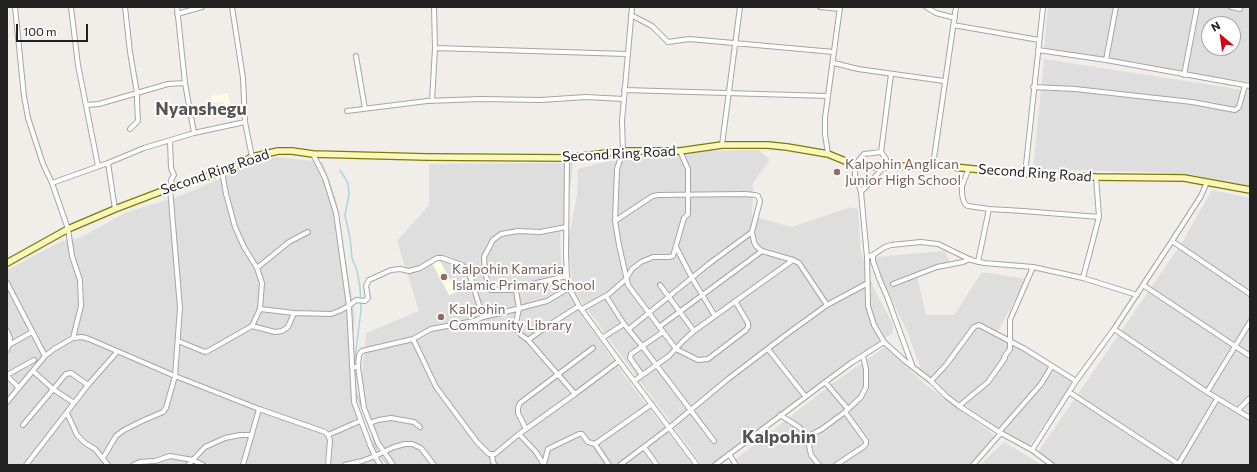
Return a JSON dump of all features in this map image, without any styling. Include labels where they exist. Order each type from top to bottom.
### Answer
[{"type":"street","points":[[15,7],[26,106],[40,157],[52,183],[68,229],[72,256],[80,280],[81,299],[78,320],[73,338]]},
{"type":"street","points":[[71,7],[78,64],[98,166]]},
{"type":"street","points":[[125,7],[129,46],[137,93],[136,101],[138,121],[130,129]]},
{"type":"street","points":[[177,7],[185,83],[194,133]]},
{"type":"street","points":[[178,14],[202,7]]},
{"type":"street","points":[[232,7],[243,78],[245,122],[252,157]]},
{"type":"street","points":[[432,101],[435,48],[434,7]]},
{"type":"street","points":[[632,7],[624,90],[622,122],[623,151],[617,169],[615,221],[626,279],[632,291],[676,349],[698,360],[708,359],[748,327],[748,323],[735,301]]},
{"type":"street","points":[[722,145],[740,7]]},
{"type":"street","points":[[820,7],[840,8],[834,63],[825,118],[825,134],[828,154]]},
{"type":"street","points":[[926,7],[936,13],[955,18]]},
{"type":"street","points":[[933,165],[944,81],[956,7]]},
{"type":"street","points":[[1025,174],[1033,87],[1043,7]]},
{"type":"street","points":[[1106,60],[1116,7]]},
{"type":"street","points":[[1184,75],[1197,7]]},
{"type":"street","points":[[1231,7],[1240,9]]},
{"type":"street","points":[[631,15],[652,26],[668,42],[689,39],[834,52]]},
{"type":"street","points":[[953,25],[1039,40]]},
{"type":"street","points":[[435,48],[627,54]]},
{"type":"street","points":[[1033,87],[1075,89],[1192,102],[1235,110],[1239,107],[1248,85],[1184,75],[1106,60],[1038,50]]},
{"type":"street","points":[[356,56],[365,109]]},
{"type":"street","points":[[834,63],[858,69],[944,81]]},
{"type":"street","points":[[861,192],[884,167],[886,159],[881,152],[891,74]]},
{"type":"street","points":[[86,105],[99,104],[168,84],[185,83]]},
{"type":"street","points":[[624,90],[828,96]]},
{"type":"street","points":[[347,110],[432,101],[480,99],[624,99]]},
{"type":"street","points":[[52,183],[108,163],[144,148],[194,133],[245,122]]},
{"type":"street","points":[[103,458],[116,436],[142,421],[163,412],[166,408],[175,376],[179,299],[170,188],[171,180],[174,175],[171,168],[170,141]]},
{"type":"street","name":"Second Ring Road","points":[[7,263],[68,229],[115,209],[170,188],[222,172],[252,157],[278,151],[313,154],[427,157],[567,158],[623,151],[680,151],[722,145],[768,145],[828,154],[855,165],[884,167],[933,165],[1025,174],[1096,177],[1184,178],[1250,190]]},
{"type":"street","points":[[528,340],[546,327],[606,296],[626,279],[632,269],[641,262],[653,257],[669,258],[673,256],[684,218],[688,214],[688,169],[680,151]]},
{"type":"street","points":[[881,152],[864,154],[855,165],[855,175],[861,192],[867,258],[868,306],[874,325],[884,342],[931,381],[946,396],[1000,433],[1032,450],[1052,465]]},
{"type":"street","points":[[313,154],[325,178],[336,213],[349,306],[355,367],[364,408],[378,443],[380,465]]},
{"type":"street","points":[[567,158],[566,227],[567,276],[569,288],[602,338],[697,465]]},
{"type":"street","points":[[108,163],[115,209]]},
{"type":"street","points":[[968,168],[962,186],[963,199],[968,206],[990,210],[1099,217]]},
{"type":"street","points":[[178,341],[205,352],[208,351],[252,326],[260,309],[262,283],[257,268],[234,227],[222,172]]},
{"type":"street","points":[[1083,278],[1099,217],[1096,177]]},
{"type":"street","points":[[1032,450],[1076,381],[1137,295],[1201,196],[1208,182]]},
{"type":"street","points":[[615,221],[653,196],[688,194],[755,195],[760,201],[752,232],[756,246],[762,251],[793,260],[798,263],[827,305]]},
{"type":"street","points":[[978,262],[990,210]]},
{"type":"street","points":[[566,227],[540,232],[518,231],[501,234],[493,240],[484,257],[485,271],[489,289],[491,290],[516,290],[519,287],[567,276]]},
{"type":"street","points":[[257,268],[289,242],[308,232]]},
{"type":"street","points":[[629,329],[710,263],[752,232]]},
{"type":"street","points":[[1172,241],[1250,294]]},
{"type":"street","points":[[867,258],[891,245],[921,242],[938,244],[978,262],[995,265],[1033,266],[1083,278],[1137,295]]},
{"type":"street","points":[[676,247],[692,278],[716,316]]},
{"type":"street","points":[[659,327],[762,251]]},
{"type":"street","points":[[873,255],[879,278],[912,366]]},
{"type":"street","points":[[260,309],[294,313],[331,314],[339,312],[356,300],[365,301],[368,298],[366,286],[369,280],[391,270],[400,269],[409,271],[420,268],[436,258],[442,258],[462,265],[469,273],[483,317]]},
{"type":"street","points":[[893,284],[937,267],[963,262],[970,259]]},
{"type":"street","points":[[634,381],[657,365],[694,331],[793,260]]},
{"type":"street","points":[[959,406],[982,388],[994,374],[1010,349],[1010,320],[1033,266]]},
{"type":"street","points":[[469,273],[485,271]]},
{"type":"street","points":[[7,283],[45,356]]},
{"type":"street","points":[[620,465],[787,334],[827,305],[868,283]]},
{"type":"street","points":[[1143,285],[1250,356]]},
{"type":"street","points":[[660,286],[694,331]]},
{"type":"street","points":[[392,465],[378,454],[360,421],[354,402],[355,367],[362,351],[413,339],[431,329],[474,321],[483,317],[519,309],[552,299],[569,288]]},
{"type":"street","points":[[516,290],[519,309],[515,327],[575,394]]},
{"type":"street","points":[[606,296],[624,324],[714,441]]},
{"type":"street","points":[[252,326],[275,332],[282,331],[288,327],[294,313]]},
{"type":"street","points":[[1207,392],[1250,322]]},
{"type":"street","points":[[602,338],[624,324]]},
{"type":"street","points":[[931,381],[946,365],[976,325],[979,325],[1009,340],[1076,381]]},
{"type":"street","points":[[1114,329],[1217,399],[1250,418]]},
{"type":"street","points":[[7,332],[10,338],[7,350]]},
{"type":"street","points":[[9,345],[32,332]]},
{"type":"street","points":[[642,375],[630,358],[631,354],[663,332]]},
{"type":"street","points":[[7,402],[45,356],[73,338],[82,337],[259,409],[325,432],[330,440],[328,465]]},
{"type":"street","points":[[413,339],[436,387],[484,451],[492,455],[494,463],[488,465]]},
{"type":"street","points":[[715,465],[805,396],[884,342]]},
{"type":"street","points":[[526,429],[518,413],[520,403],[593,348]]},
{"type":"street","points":[[768,349],[805,396]]},
{"type":"street","points":[[26,465],[88,385],[117,352]]},
{"type":"street","points":[[806,436],[809,436],[822,429],[846,411],[861,397],[866,387],[866,369],[863,356]]},
{"type":"street","points":[[19,388],[7,376],[34,360]]},
{"type":"street","points":[[492,455],[619,360]]},
{"type":"street","points":[[973,465],[1041,384],[1052,366]]},
{"type":"street","points":[[33,371],[53,389],[74,403]]},
{"type":"street","points":[[23,425],[66,374],[71,373],[88,385]]},
{"type":"street","points":[[825,382],[866,441],[866,444],[863,447],[836,465]]},
{"type":"street","points":[[1069,392],[1179,465],[1217,399]]},
{"type":"street","points":[[1238,410],[1250,398]]},
{"type":"street","points":[[594,444],[652,404]]},
{"type":"street","points":[[243,465],[259,409]]},
{"type":"street","points":[[66,413],[77,435],[95,449],[108,465]]},
{"type":"street","points":[[780,415],[799,427],[806,436],[811,455],[819,465]]},
{"type":"street","points":[[370,424],[378,420],[391,418],[414,422],[420,427]]},
{"type":"street","points":[[328,435],[360,421]]},
{"type":"street","points":[[519,434],[536,452],[544,464]]},
{"type":"street","points":[[544,464],[548,449],[579,434],[582,434],[588,442],[594,444],[609,465]]},
{"type":"street","points":[[188,465],[201,450],[213,443],[240,435],[252,435]]},
{"type":"street","points":[[345,465],[362,461],[405,444],[412,444],[421,448],[434,465]]},
{"type":"street","points":[[644,447],[657,465]]},
{"type":"street","points":[[729,454],[736,465]]},
{"type":"street","points":[[133,465],[140,462],[155,461],[170,456],[193,460],[203,465]]},
{"type":"shaded area","points":[[1048,7],[1250,7],[1250,82],[1055,52],[1044,48]]},
{"type":"shaded area","points":[[1044,59],[1250,91],[1250,188],[1198,176],[1150,172],[1033,169]]},
{"type":"shaded area","points":[[228,93],[232,114],[215,117],[214,111],[224,109],[223,101],[213,103],[211,96]]},
{"type":"shaded area","points":[[759,150],[770,160],[753,183],[752,216],[792,227],[851,207],[858,209],[861,252],[874,289],[893,324],[893,333],[848,363],[712,465],[702,465],[573,290],[568,242],[577,195],[578,169],[616,159],[694,151]]},
{"type":"shaded area","points":[[277,157],[323,162],[337,203],[355,317],[351,363],[351,390],[367,435],[382,465],[7,465],[7,270],[62,241],[79,238],[127,212],[180,196],[260,161]]},
{"type":"shaded area","points":[[573,163],[569,199],[560,234],[562,283],[582,315],[623,374],[693,465],[394,465],[381,446],[367,410],[362,377],[366,333],[419,311],[397,241],[429,205],[429,164]]},
{"type":"shaded area","points":[[1212,190],[1250,198],[1250,465],[1056,465],[1038,452],[1181,244]]},
{"type":"shaded area","points":[[945,251],[951,265],[917,276],[926,315],[954,315],[982,272],[1026,279],[998,331],[1073,381],[1029,447],[1001,431],[939,387],[921,369],[907,331],[878,272],[875,257]]},
{"type":"shaded area","name":"Kalpohin Kamaria Islamic Primary School","points":[[439,259],[456,292],[449,295],[432,263]]},
{"type":"shaded area","points":[[885,347],[926,385],[993,434],[994,438],[970,465],[728,465],[833,383]]},
{"type":"shaded area","points":[[1004,442],[1031,458],[1041,465],[980,465]]},
{"type":"waterway","points":[[340,170],[348,183],[349,194],[345,215],[350,238],[352,258],[357,271],[360,287],[361,310],[354,367],[356,393],[371,430],[375,446],[388,465]]},
{"type":"place","name":"Kalpohin Anglican Junior High School","points":[[837,172]]},
{"type":"place","name":"Kalpohin Kamaria Islamic Primary School","points":[[444,277]]},
{"type":"place","name":"Kalpohin Community Library","points":[[441,317]]},
{"type":"district","name":"Nyanshegu","points":[[201,109]]},
{"type":"district","name":"Kalpohin","points":[[779,437]]}]
